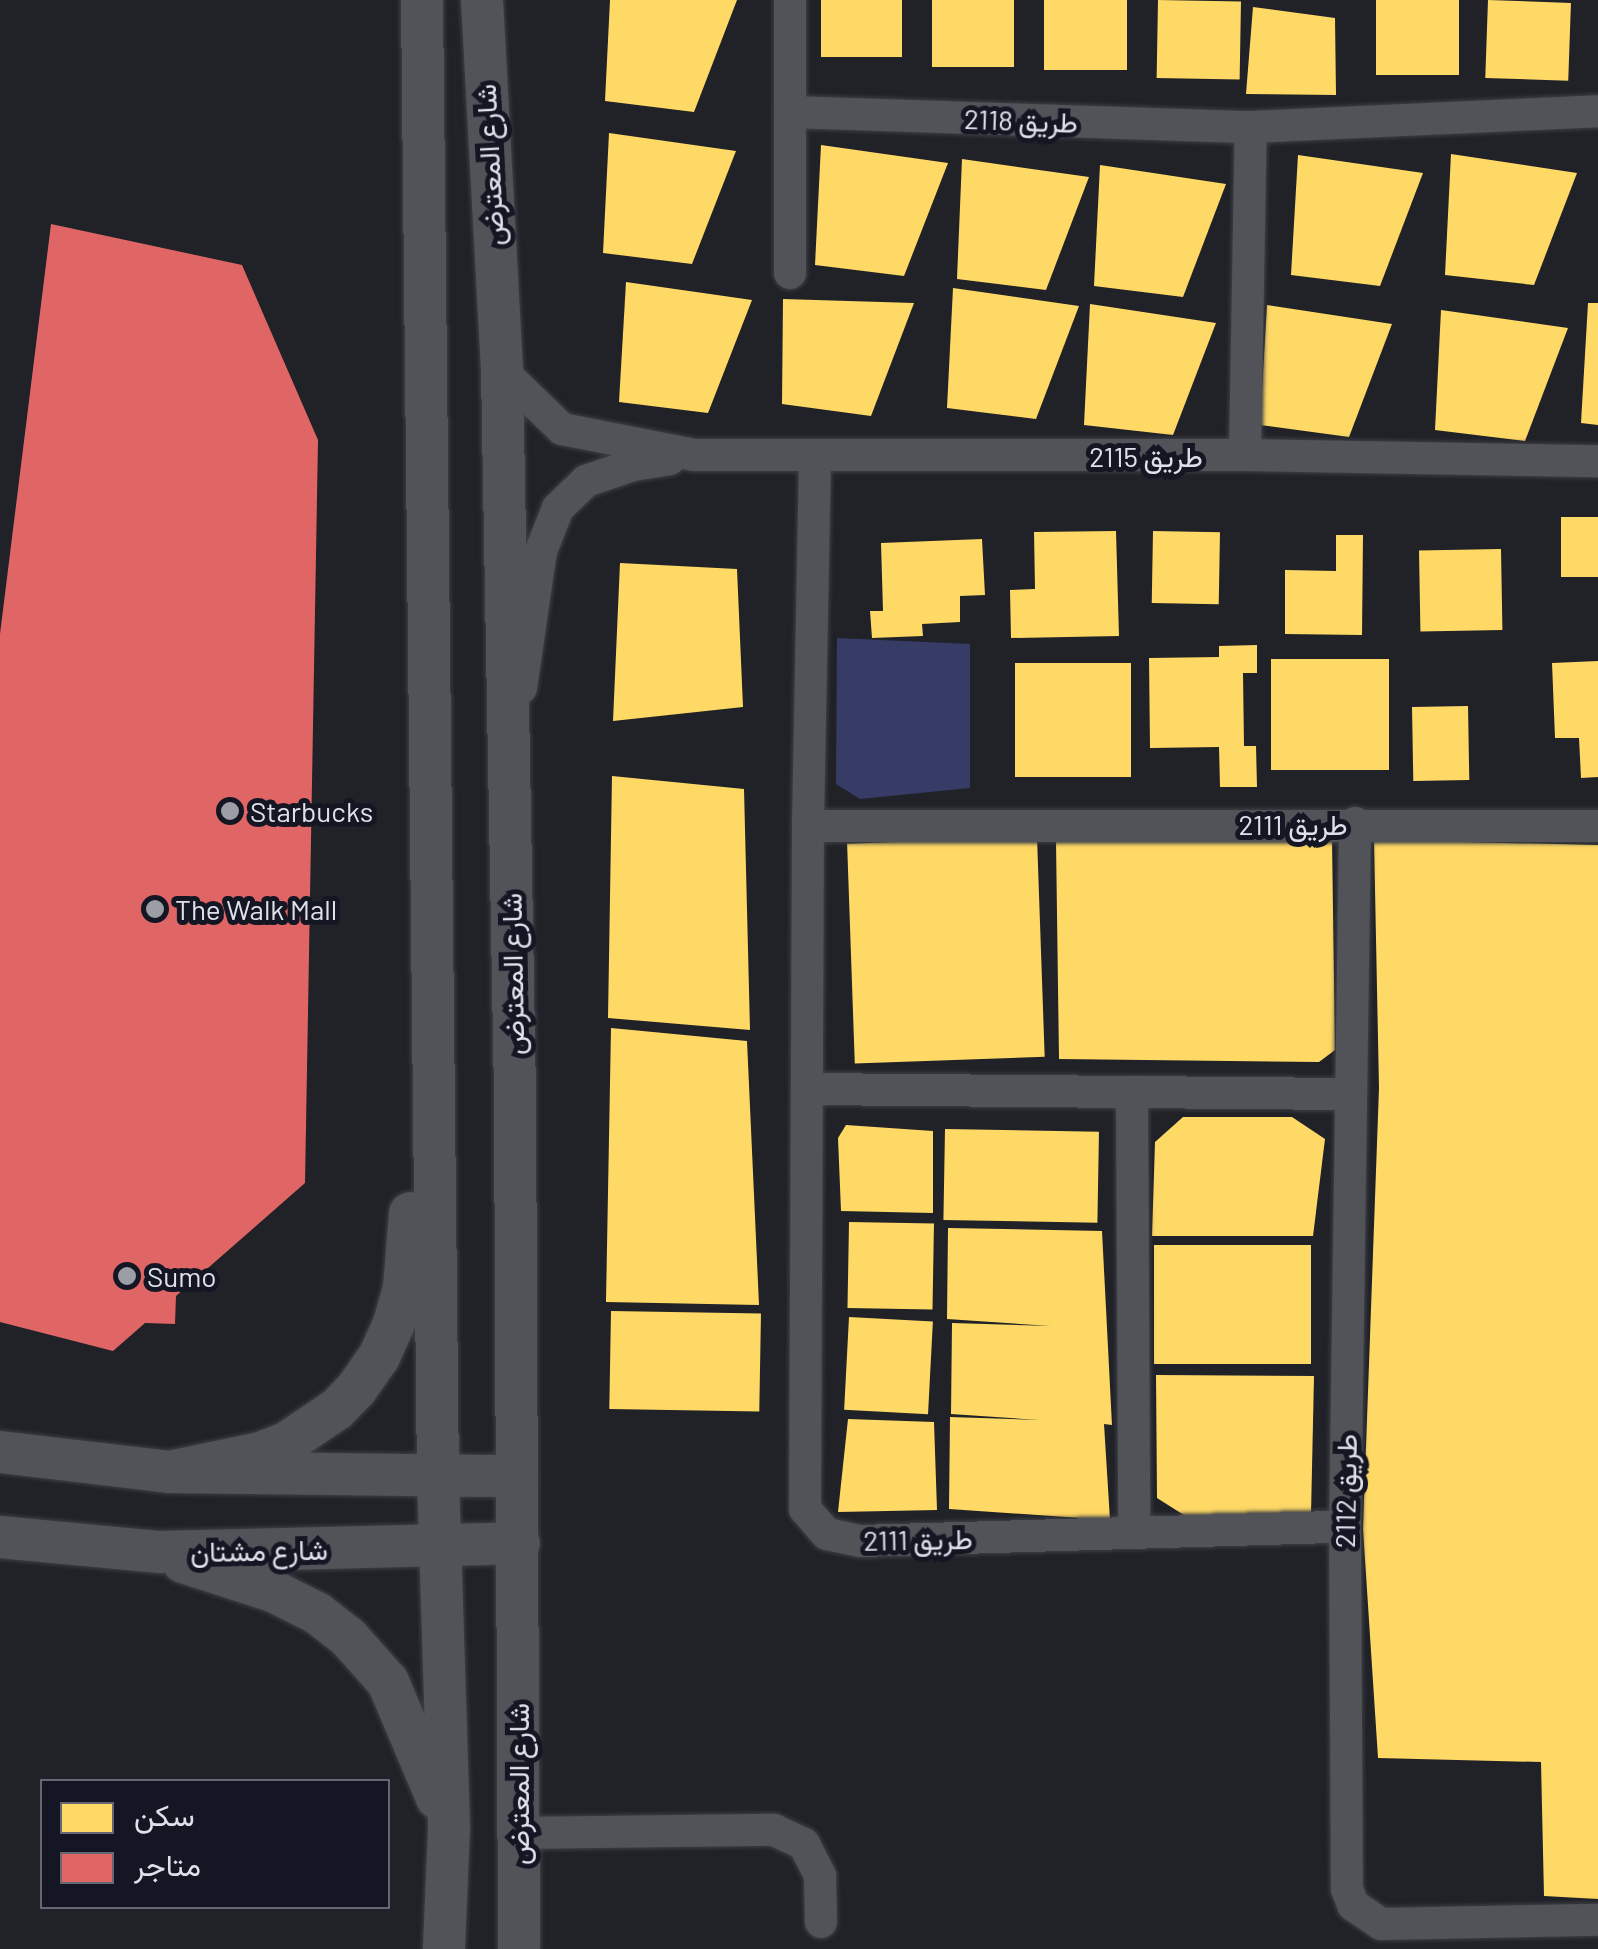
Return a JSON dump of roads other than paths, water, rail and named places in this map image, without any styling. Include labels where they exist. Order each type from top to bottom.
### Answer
[{"type":"street","points":[[422,0],[438,1476],[449,1828],[444,1949]]},
{"type":"street","name":"شارع المعترض","points":[[482,0],[502,372],[519,1543],[519,1949]]},
{"type":"street","points":[[790,0],[790,273]]},
{"type":"street","name":"طريق 2118","points":[[790,112],[1251,127],[1598,111]]},
{"type":"street","points":[[1245,455],[1251,127]]},
{"type":"street","name":"طريق 2115","points":[[502,372],[562,428],[694,456]]},
{"type":"street","name":"طريق 2115","points":[[508,764],[541,551],[558,508],[586,482],[633,466],[694,456],[1245,455],[1598,461]]},
{"type":"street","name":"طريق 2111","points":[[815,458],[802,1492],[814,1523],[827,1534],[860,1541],[1344,1527]]},
{"type":"street","name":"طريق 2112","points":[[1356,824],[1344,1527],[1345,1873],[1353,1905],[1365,1917],[1397,1925],[1598,1920]]},
{"type":"street","name":"طريق 2111","points":[[808,826],[1598,826]]},
{"type":"street","points":[[169,1472],[288,1442],[337,1410],[379,1358],[404,1288],[415,1104],[435,1036]]},
{"type":"street","points":[[808,1089],[1351,1094]]},
{"type":"street","points":[[1132,1092],[1134,1533]]},
{"type":"street","points":[[0,1452],[169,1472],[516,1476]]},
{"type":"street","name":"شارع مشتان","points":[[0,1537],[160,1552],[519,1543]]},
{"type":"street","points":[[160,1552],[273,1591],[317,1613],[348,1638],[388,1682],[449,1828]]},
{"type":"street","points":[[518,1834],[774,1830],[804,1844],[820,1876],[821,1922]]},
{"type":"place","name":"Starbucks","points":[[230,811]]},
{"type":"place","name":"The Walk Mall","points":[[155,909]]},
{"type":"place","name":"Sumo","points":[[127,1276]]}]
